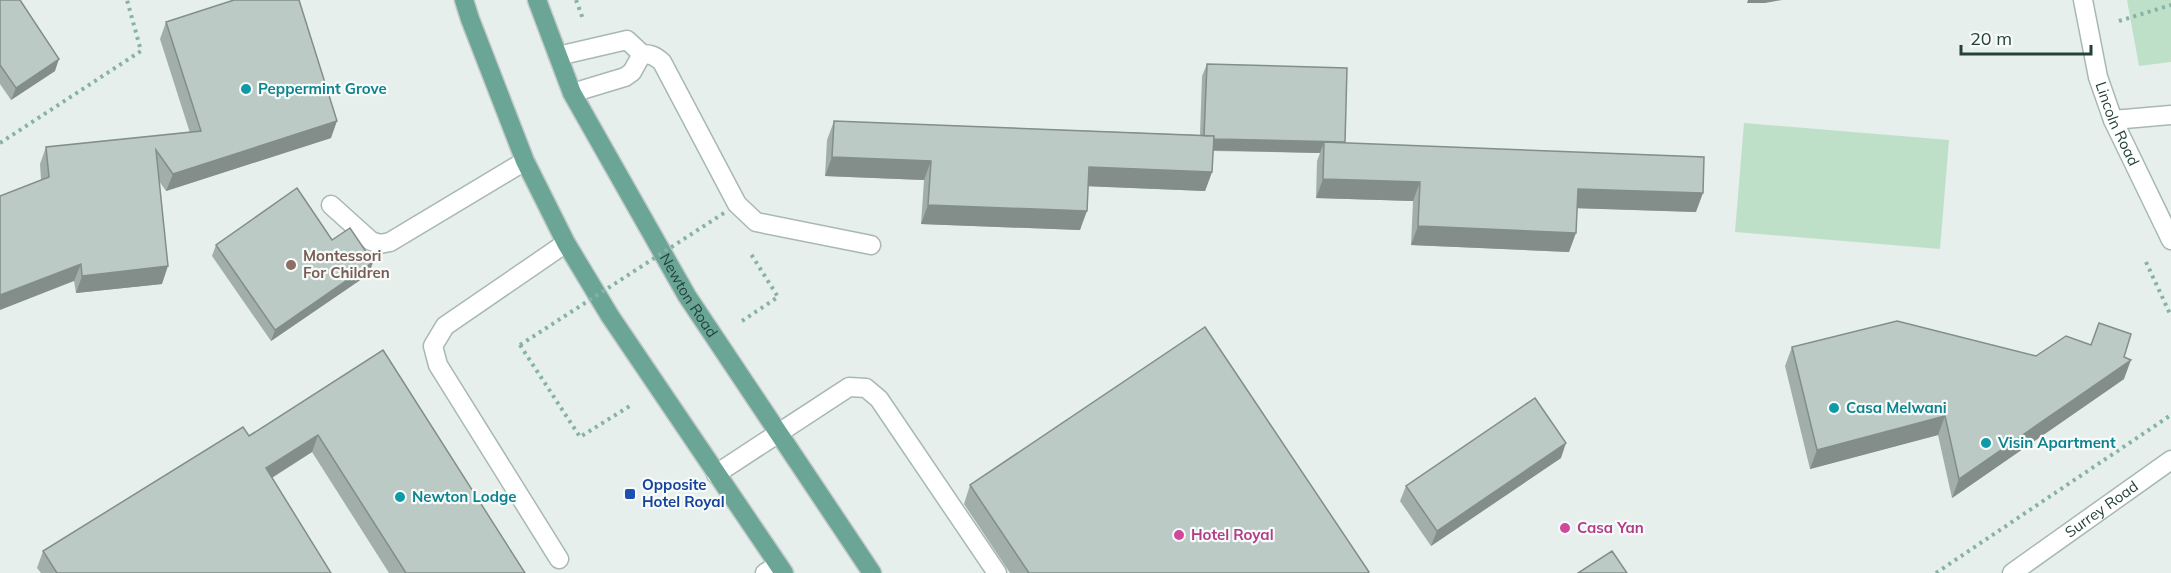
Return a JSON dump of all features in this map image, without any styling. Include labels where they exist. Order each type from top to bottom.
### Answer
[{"type":"main road","points":[[464,0],[525,161],[566,243],[610,316],[716,474],[776,570]]},
{"type":"main road","name":"Newton Road","points":[[537,0],[572,93],[687,296],[872,573]]},
{"type":"street","name":"Lincoln Road","points":[[2083,0],[2098,77],[2113,120],[2171,240]]},
{"type":"street","points":[[558,56],[627,40],[642,54],[651,54],[662,62],[737,204],[756,222],[871,246]]},
{"type":"street","points":[[572,93],[626,77],[632,72],[642,54]]},
{"type":"street","points":[[2113,120],[2171,115]]},
{"type":"street","points":[[331,205],[371,241],[381,244],[390,242],[525,161]]},
{"type":"street","points":[[559,559],[438,366],[433,346],[445,326],[566,243]]},
{"type":"street","points":[[716,474],[849,387],[866,388],[879,399],[997,573]]},
{"type":"street","name":"Surrey Road","points":[[2012,573],[2033,566],[2171,460]]},
{"type":"path","points":[[0,143],[141,51],[127,0]]},
{"type":"path","points":[[2116,22],[2171,5]]},
{"type":"path","points":[[658,388],[580,437],[520,345],[724,213],[730,222]]},
{"type":"path","points":[[716,339],[778,297],[748,250]]},
{"type":"path","points":[[1936,573],[2171,415]]},
{"type":"green space","points":[[2127,0],[2171,0],[2171,62],[2139,66]]},
{"type":"green space","points":[[1744,123],[1949,140],[1940,249],[1735,232]]},
{"type":"building","points":[[0,0],[20,0],[59,59],[16,88],[0,65]]},
{"type":"building","points":[[234,0],[299,0],[337,121],[173,174],[156,150],[168,266],[82,276],[81,264],[0,295],[0,196],[49,177],[46,147],[201,131],[166,22]]},
{"type":"building","points":[[1207,64],[1347,68],[1345,142],[1214,139],[1214,136],[1204,136]]},
{"type":"building","points":[[834,121],[1214,136],[1212,172],[1089,167],[1087,211],[928,205],[931,161],[832,157]]},
{"type":"building","points":[[1324,142],[1704,157],[1703,193],[1578,189],[1576,233],[1418,226],[1420,182],[1323,179]]},
{"type":"building","name":"Montessori For Children","points":[[297,188],[332,240],[350,228],[373,262],[275,330],[216,245]]},
{"type":"building","points":[[1897,321],[2036,356],[2066,336],[2091,345],[2099,323],[2131,334],[2124,357],[2131,360],[1959,479],[1945,416],[1817,450],[1792,347]]},
{"type":"building","name":"Hotel Royal","points":[[1205,327],[1369,572],[1029,573],[970,485]]},
{"type":"building","points":[[383,350],[525,573],[406,573],[318,435],[266,468],[331,573],[57,573],[43,551],[243,427],[249,436]]},
{"type":"building","points":[[1535,398],[1566,443],[1437,531],[1406,486]]},
{"type":"building","points":[[1612,551],[1627,573],[1578,573]]},
{"type":"place","name":"Peppermint Grove","points":[[246,89]]},
{"type":"place","name":"Montessori For Children","points":[[291,265]]},
{"type":"place","name":"Casa Melwani","points":[[1834,408]]},
{"type":"place","name":"Visin Apartment","points":[[1986,443]]},
{"type":"place","name":"Opposite Hotel Royal","points":[[630,494]]},
{"type":"place","name":"Newton Lodge","points":[[400,497]]},
{"type":"place","name":"Casa Yan","points":[[1565,528]]},
{"type":"place","name":"Hotel Royal","points":[[1179,535]]}]
